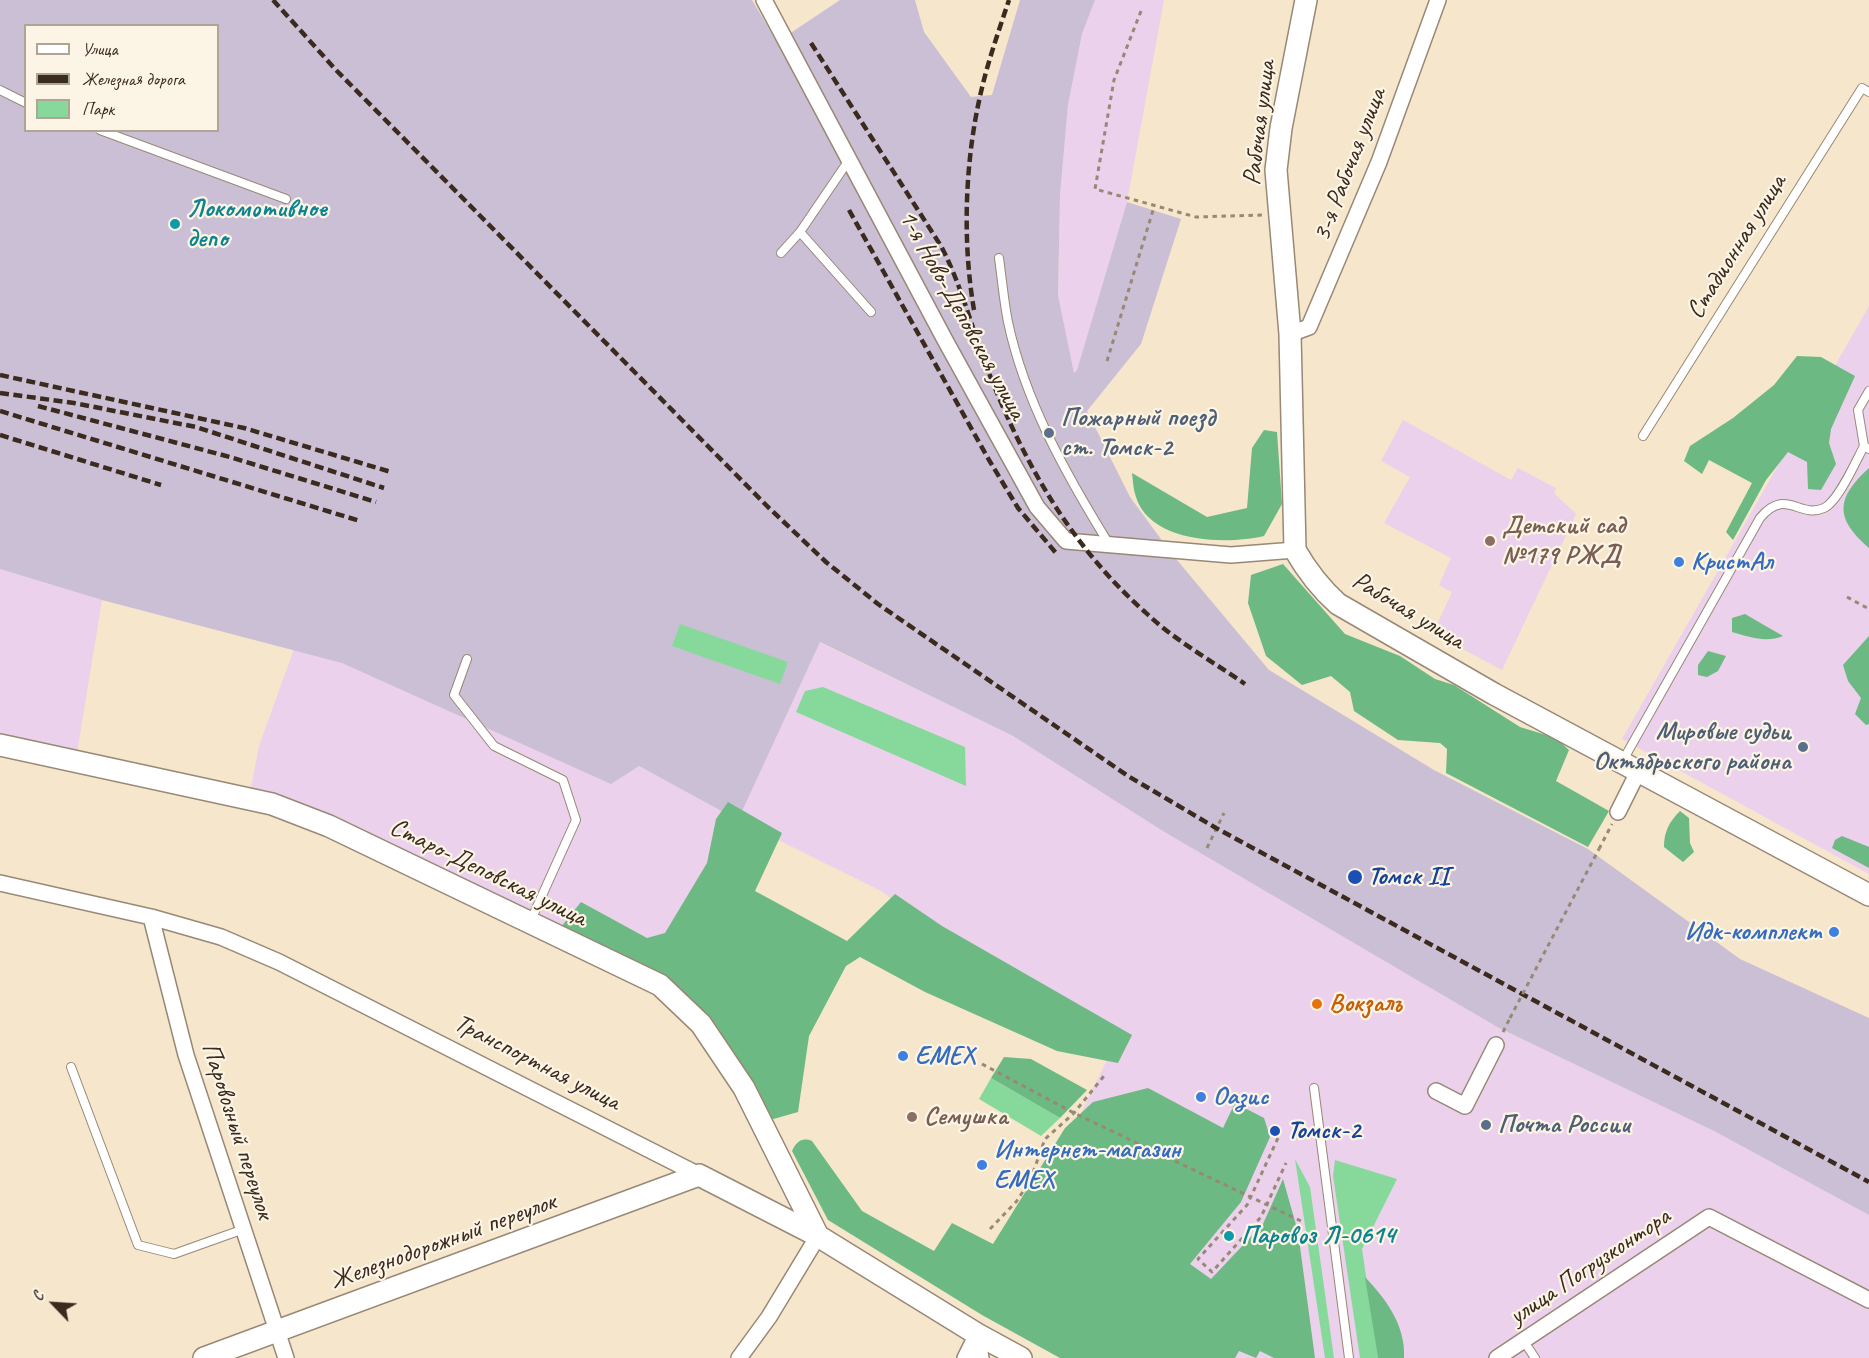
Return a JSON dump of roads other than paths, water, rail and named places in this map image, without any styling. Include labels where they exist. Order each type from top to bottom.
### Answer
[{"type":"street","name":"1-я Ново-Деповская улица","points":[[764,0],[945,340],[1016,465],[1037,507],[1066,541],[1231,555],[1295,550]]},
{"type":"street","name":"Рабочая улица","points":[[1305,0],[1281,128],[1276,170],[1290,334],[1295,550],[1322,589],[1338,604],[1630,767],[1869,895]]},
{"type":"street","name":"3-я Рабочая улица","points":[[1290,334],[1309,327],[1340,258],[1379,162],[1438,0]]},
{"type":"street","name":"Старо-Деповская улица","points":[[0,745],[272,804],[329,826],[660,985],[701,1024],[744,1088],[818,1236]]},
{"type":"street","points":[[1618,812],[1630,767]]},
{"type":"street","name":"Транспортная улица","points":[[0,883],[151,917],[221,937],[279,962],[818,1236],[976,1334],[1021,1358]]},
{"type":"street","name":"Паровозный переулок","points":[[151,917],[186,1054],[286,1358]]},
{"type":"street","points":[[1436,1091],[1465,1106],[1496,1045]]},
{"type":"street","name":"Железнодорожный переулок","points":[[204,1358],[699,1175]]},
{"type":"street","name":"улица Погрузконтора","points":[[1497,1358],[1709,1217],[1869,1300]]},
{"type":"street","points":[[739,1358],[769,1317],[818,1236]]},
{"type":"street","points":[[965,1358],[976,1334]]},
{"type":"street","points":[[976,1334],[981,1358]]},
{"type":"lane","name":"Стадионная улица","points":[[1643,436],[1862,88],[1869,92]]},
{"type":"lane","points":[[0,90],[24,102]]},
{"type":"lane","points":[[105,132],[286,199]]},
{"type":"lane","points":[[781,253],[800,232],[850,159]]},
{"type":"lane","points":[[800,232],[871,312]]},
{"type":"lane","points":[[999,258],[1008,323],[1030,394],[1063,464],[1110,545]]},
{"type":"lane","points":[[1630,767],[1760,518],[1769,507],[1779,503],[1814,510],[1826,508],[1836,496],[1866,448],[1858,410],[1869,391]]},
{"type":"lane","points":[[467,659],[454,695],[494,746],[563,780],[576,820],[530,922]]},
{"type":"lane","points":[[71,1067],[138,1245],[174,1254],[244,1229]]},
{"type":"lane","points":[[1314,1088],[1349,1358]]},
{"type":"lane","points":[[1523,1340],[1535,1358]]},
{"type":"railway","points":[[273,0],[336,70],[768,507],[826,562],[878,604],[1128,776],[1216,828],[1869,1182]]},
{"type":"railway","points":[[974,310],[967,228],[971,145],[984,80],[1009,0]]},
{"type":"railway","points":[[811,43],[941,246],[956,278],[1005,411],[1036,474],[1054,504],[1095,561],[1145,612],[1181,641],[1245,684]]},
{"type":"railway","points":[[849,210],[989,460],[1018,508],[1056,553]]},
{"type":"railway","points":[[0,375],[244,428],[391,472]]},
{"type":"railway","points":[[0,393],[74,403],[196,427],[384,488]]},
{"type":"railway","points":[[38,406],[230,457],[376,502]]},
{"type":"railway","points":[[0,411],[360,521]]},
{"type":"railway","points":[[0,435],[161,485]]},
{"type":"place","name":"Локомотивное депо","points":[[175,224]]},
{"type":"place","name":"Пожарный поезд ст. Томск-2","points":[[1049,433]]},
{"type":"place","name":"Детский сад №179 РЖД","points":[[1490,541]]},
{"type":"place","name":"КристАл","points":[[1679,562]]},
{"type":"place","name":"Мировые судьи Октябрьского района","points":[[1803,747]]},
{"type":"place","name":"Томск II","points":[[1355,877]]},
{"type":"place","name":"Идк-комплект","points":[[1834,932]]},
{"type":"place","name":"Вокзалъ","points":[[1317,1004]]},
{"type":"place","name":"EMEX","points":[[903,1056]]},
{"type":"place","name":"Оазис","points":[[1201,1097]]},
{"type":"place","name":"Семушка","points":[[912,1117]]},
{"type":"place","name":"Почта России","points":[[1486,1125]]},
{"type":"place","name":"Томск-2","points":[[1275,1131]]},
{"type":"place","name":"Интернет-магазин EMEX","points":[[982,1165]]},
{"type":"place","name":"Паровоз Л-0614","points":[[1229,1236]]}]
